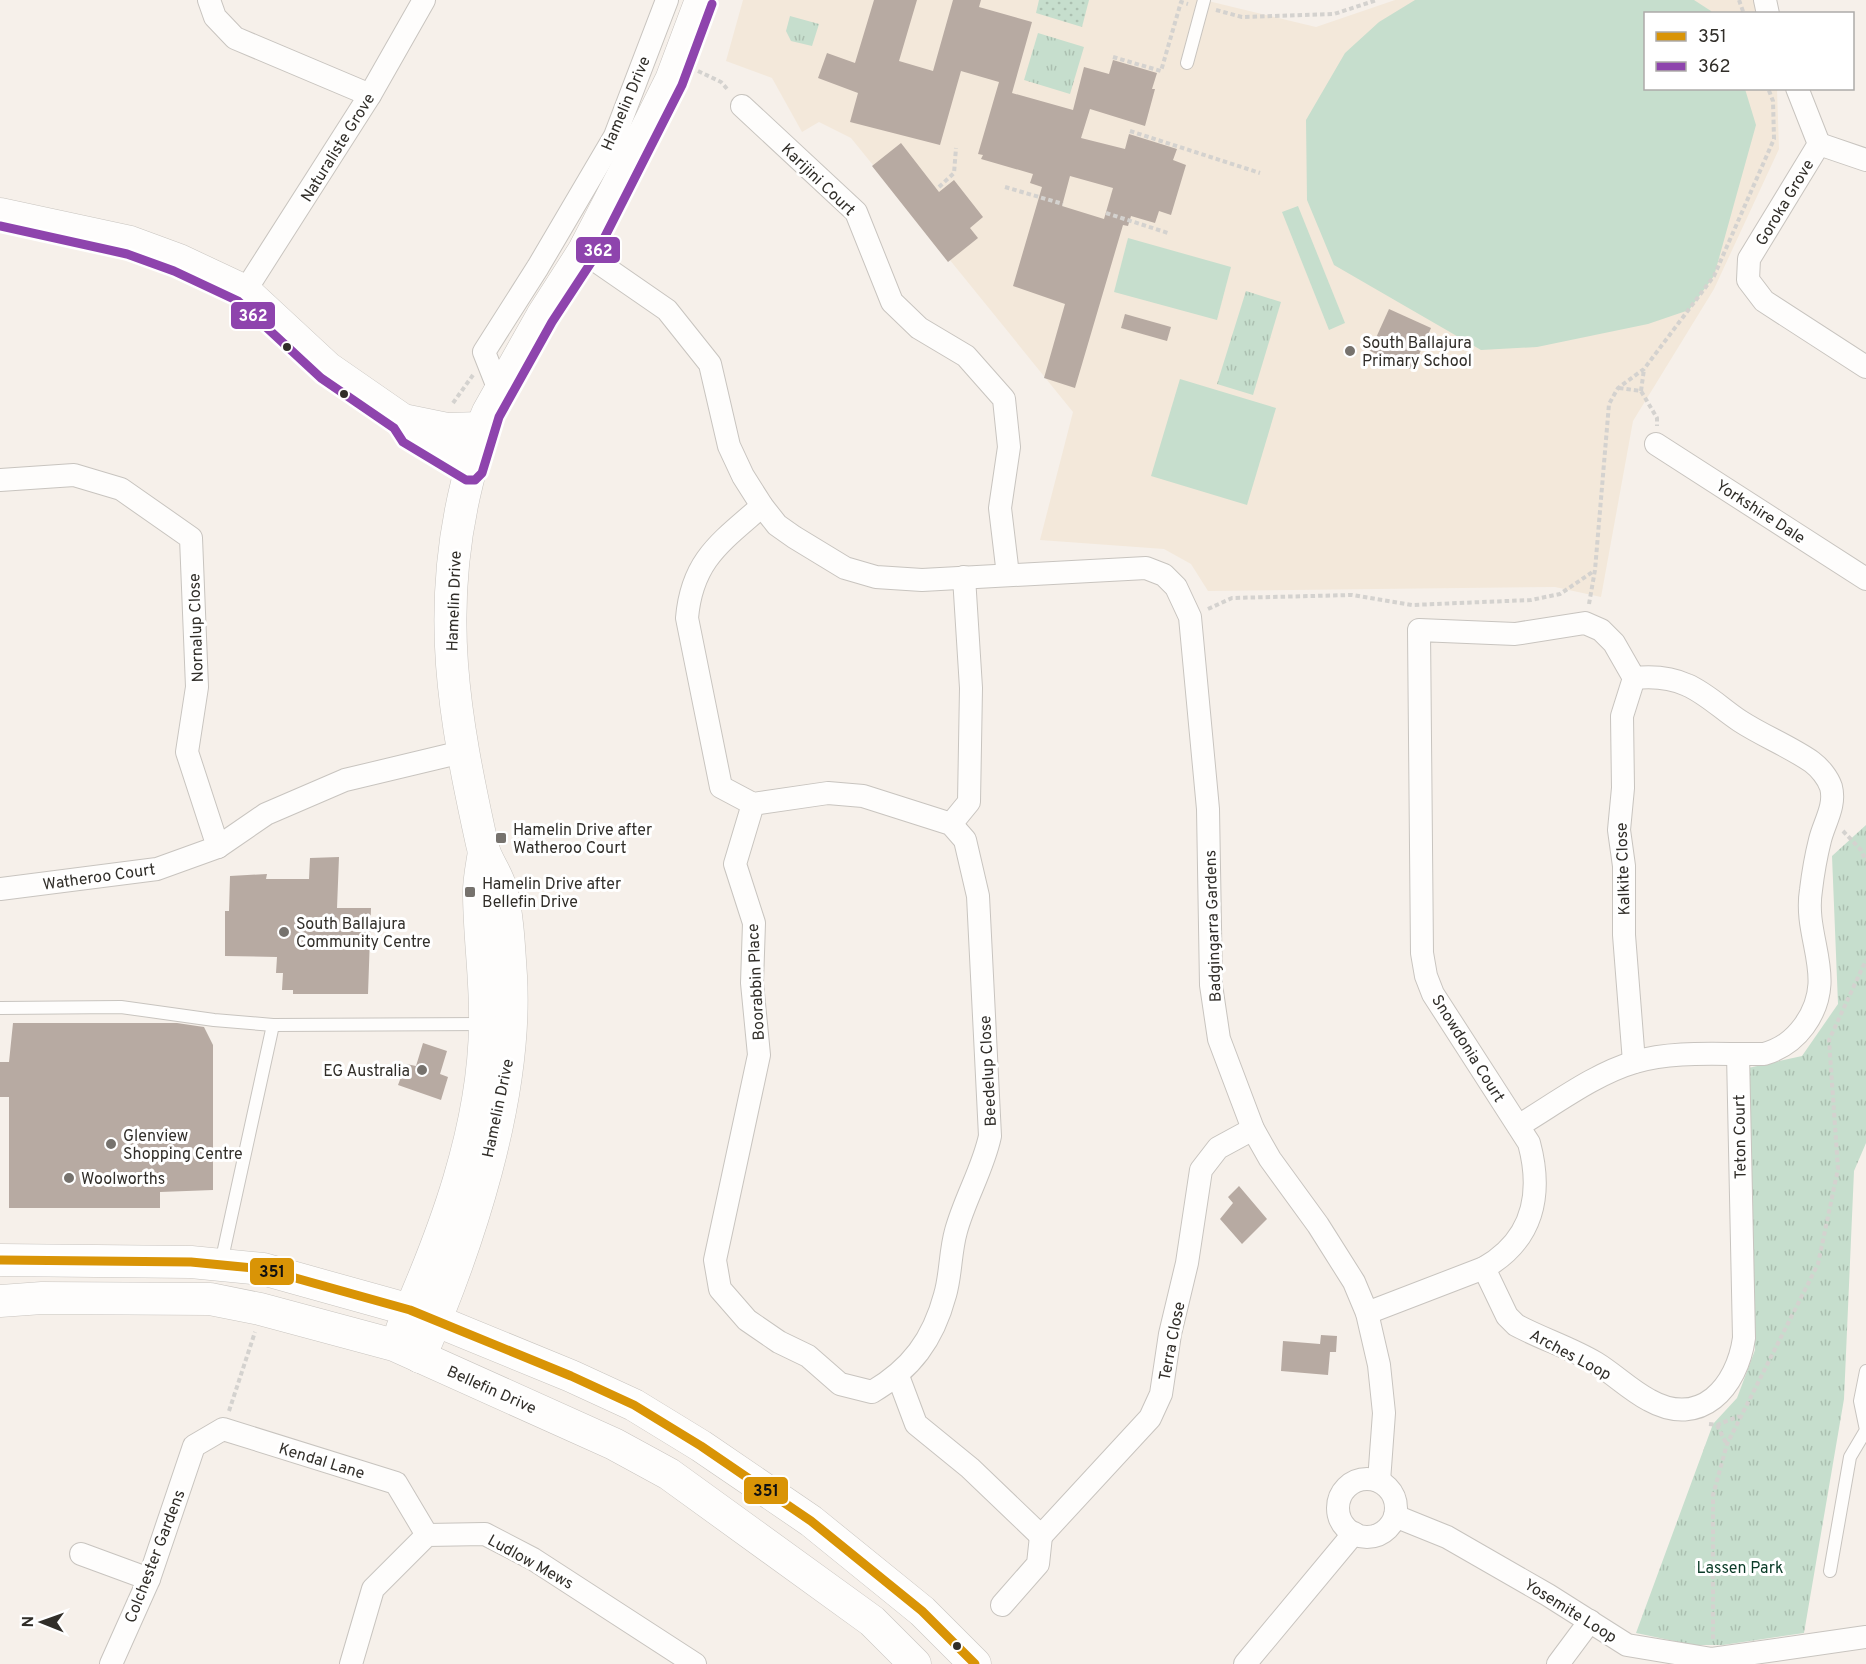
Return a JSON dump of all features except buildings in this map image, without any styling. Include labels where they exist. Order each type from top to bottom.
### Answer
[{"type":"street","points":[[209,0],[215,17],[235,38],[370,95]]},
{"type":"street","name":"Naturaliste Grove","points":[[245,291],[370,95],[424,0]]},
{"type":"street","name":"Hamelin Drive","points":[[499,390],[484,352],[538,267],[615,136],[667,0]]},
{"type":"street","name":"Hamelin Drive","points":[[407,1351],[477,1197],[496,1125],[508,1057],[511,977],[505,909],[500,886],[484,852],[462,752],[449,632],[451,584],[458,519],[481,428],[499,390],[583,252],[678,62],[700,0]]},
{"type":"street","name":"Goroka Grove","points":[[1798,90],[1819,144],[1749,259],[1748,280],[1764,301],[1866,367]]},
{"type":"street","name":"Karijini Court","points":[[742,106],[856,212],[892,302],[919,328],[966,356],[1004,399],[1009,447],[1000,508],[1008,575]]},
{"type":"street","points":[[1819,144],[1866,160]]},
{"type":"street","points":[[0,214],[130,242],[179,260],[245,291],[328,368],[403,420],[447,429],[481,428]]},
{"type":"street","name":"Badgingarra Gardens","points":[[583,252],[667,310],[710,364],[729,446],[743,476],[777,525],[794,537],[860,574],[892,579],[1146,568],[1164,575],[1176,587],[1190,617],[1208,809],[1210,984],[1219,1039],[1253,1129],[1270,1159],[1318,1225],[1348,1272],[1367,1313],[1379,1365],[1384,1413],[1379,1481]]},
{"type":"street","points":[[403,420],[410,432],[471,469]]},
{"type":"street","name":"Yorkshire Dale","points":[[1656,444],[1866,579]]},
{"type":"street","name":"Nornalup Close","points":[[0,480],[74,475],[121,489],[191,538],[198,687],[187,752],[218,846]]},
{"type":"street","points":[[762,506],[710,552],[689,592],[687,618],[721,787],[753,804],[828,793],[863,796],[951,824],[969,802],[971,688],[964,577]]},
{"type":"street","points":[[1518,1126],[1606,1074],[1634,1062],[1675,1055],[1764,1054],[1786,1045],[1797,1036],[1815,1006],[1821,973],[1811,925],[1810,897],[1832,796],[1830,787],[1820,770],[1740,721],[1690,686],[1671,679],[1634,678],[1614,643],[1601,630],[1585,623]]},
{"type":"street","name":"Snowdonia Court","points":[[1367,1313],[1484,1268],[1513,1248],[1531,1212],[1535,1167],[1528,1143],[1433,994],[1426,976],[1422,953],[1419,630],[1515,634],[1585,623]]},
{"type":"street","name":"Kalkite Close","points":[[1634,678],[1622,716],[1623,788],[1619,830],[1624,867],[1624,935],[1634,1062]]},
{"type":"street","name":"Watheroo Court","points":[[0,889],[157,869],[218,846],[266,814],[345,780],[462,752]]},
{"type":"street","name":"Boorabbin Place","points":[[753,804],[735,864],[754,923],[752,983],[759,1055],[715,1260],[720,1289],[747,1320],[779,1342],[808,1356]]},
{"type":"street","name":"Beedelup Close","points":[[808,1356],[840,1384],[872,1392],[898,1377],[929,1338],[945,1295],[956,1232],[985,1162],[990,1136],[978,896],[965,840],[951,824]]},
{"type":"street","name":"Hamelin Drive","points":[[423,1315],[444,1224],[470,1142],[483,1064],[485,1024],[478,891],[484,852]]},
{"type":"street","name":"Teton Court","points":[[1738,1054],[1740,1219]]},
{"type":"street","name":"Terra Close","points":[[1041,1536],[1150,1418],[1161,1394],[1170,1334],[1187,1263],[1201,1170],[1218,1148],[1253,1129]]},
{"type":"street","name":"Arches Loop","points":[[1484,1268],[1507,1316],[1516,1325],[1595,1363],[1649,1400],[1689,1416],[1729,1385],[1742,1356],[1744,1338],[1740,1219]]},
{"type":"street","points":[[0,1295],[4,1274],[0,1260],[221,1263],[285,1275],[423,1315],[634,1405],[701,1446],[811,1521],[922,1611],[975,1664]]},
{"type":"street","name":"Bellefin Drive","points":[[0,1301],[176,1297],[210,1299],[260,1309],[407,1351],[614,1444],[669,1474],[872,1621],[915,1664]]},
{"type":"street","points":[[898,1377],[916,1424],[970,1468],[1041,1536],[1038,1564],[1002,1605]]},
{"type":"street","name":"Colchester Gardens","points":[[111,1664],[149,1579],[194,1446],[223,1428]]},
{"type":"street","name":"Kendal Lane","points":[[223,1428],[396,1483],[427,1534]]},
{"type":"street","points":[[1360,1480],[1379,1481],[1394,1496],[1395,1516],[1383,1532],[1373,1536],[1354,1533],[1346,1527],[1339,1509],[1344,1491],[1360,1480]]},
{"type":"street","name":"Yosemite Loop","points":[[1395,1516],[1447,1537],[1627,1645],[1712,1659],[1814,1654],[1866,1637]]},
{"type":"street","points":[[1245,1664],[1354,1533]]},
{"type":"street","points":[[351,1664],[373,1589],[427,1534]]},
{"type":"street","name":"Ludlow Mews","points":[[427,1534],[485,1534],[534,1559],[696,1664]]},
{"type":"street","points":[[81,1554],[149,1579]]},
{"type":"street","points":[[1558,1664],[1590,1621]]},
{"type":"lane","points":[[1187,63],[1203,3]]},
{"type":"lane","points":[[0,1008],[121,1007],[214,1020],[273,1025],[485,1024]]},
{"type":"lane","points":[[221,1263],[273,1025]]},
{"type":"lane","points":[[1830,1570],[1850,1457],[1866,1430],[1860,1401],[1866,1371]]},
{"type":"path","points":[[1113,57],[1161,71],[1181,3],[1203,3],[1242,17],[1334,14],[1377,0]]},
{"type":"path","points":[[678,62],[721,82],[742,106]]},
{"type":"path","points":[[1585,623],[1595,570],[1609,404],[1618,388],[1644,369],[1714,276],[1773,139],[1773,101],[1769,90]]},
{"type":"path","points":[[1130,131],[1260,173]]},
{"type":"path","points":[[939,187],[954,173],[956,148]]},
{"type":"path","points":[[1005,187],[1063,204]]},
{"type":"path","points":[[1106,213],[1168,233]]},
{"type":"path","points":[[1644,369],[1641,391],[1657,418],[1656,444]]},
{"type":"path","points":[[1618,388],[1641,391]]},
{"type":"path","points":[[1190,617],[1232,598],[1352,595],[1412,605],[1531,600],[1560,594],[1595,570]]},
{"type":"path","points":[[1826,820],[1840,828],[1861,850],[1866,861]]},
{"type":"path","points":[[1712,1659],[1713,1495],[1726,1444],[1818,1264],[1838,1170],[1829,1040],[1866,960]]},
{"type":"path","points":[[223,1428],[259,1320],[260,1309]]},
{"type":"path","points":[[1716,1425],[1726,1444]]},
{"type":"shaded area","name":"South Ballajura Primary School","points":[[743,0],[1204,0],[1316,27],[1395,0],[1762,0],[1765,12],[1644,12],[1644,90],[1777,90],[1779,149],[1714,289],[1633,421],[1601,597],[1555,587],[1208,591],[1191,564],[1164,549],[1040,540],[1073,412],[851,138],[819,122],[802,132],[772,78],[726,61]]},
{"type":"green space","points":[[1039,0],[1089,0],[1082,27],[1036,13]]},
{"type":"green space","points":[[1415,0],[1694,0],[1711,11],[1644,12],[1644,90],[1745,90],[1756,125],[1714,276],[1689,310],[1648,324],[1537,347],[1481,350],[1334,265],[1307,200],[1306,120],[1345,53],[1379,22]]},
{"type":"green space","points":[[790,16],[819,24],[812,46],[791,41],[786,31]]},
{"type":"green space","points":[[1038,33],[1084,47],[1070,94],[1024,80]]},
{"type":"green space","points":[[1298,206],[1345,323],[1329,330],[1282,212]]},
{"type":"green space","points":[[1128,238],[1231,267],[1217,320],[1114,292]]},
{"type":"green space","points":[[1246,291],[1281,302],[1253,395],[1217,384]]},
{"type":"green space","points":[[1180,379],[1276,408],[1247,505],[1151,476]]},
{"type":"green space","name":"Lassen Park","points":[[1866,825],[1866,1143],[1854,1171],[1844,1399],[1804,1633],[1723,1645],[1693,1645],[1636,1633],[1713,1424],[1737,1398],[1755,1350],[1748,1068],[1802,1056],[1838,1004],[1832,856]]},
{"type":"transit line","name":"362","points":[[0,226],[127,254],[174,271],[238,301],[321,378],[394,428],[403,442],[466,480],[475,480],[482,473],[499,417],[552,322],[594,258],[682,85],[712,4]]},
{"type":"transit line","name":"351","points":[[1,1260],[191,1262],[263,1269],[410,1310],[571,1376],[634,1405],[701,1446],[811,1521],[922,1611],[975,1664]]},
{"type":"place","name":"South Ballajura Primary School","points":[[1350,351]]},
{"type":"place","name":"Hamelin Drive after Watheroo Court","points":[[501,838]]},
{"type":"place","name":"Hamelin Drive after Bellefin Drive","points":[[470,892]]},
{"type":"place","name":"South Ballajura Community Centre","points":[[284,932]]},
{"type":"place","name":"EG Australia","points":[[422,1070]]},
{"type":"place","name":"Glenview Shopping Centre","points":[[111,1144]]},
{"type":"place","name":"Woolworths","points":[[69,1178]]}]
